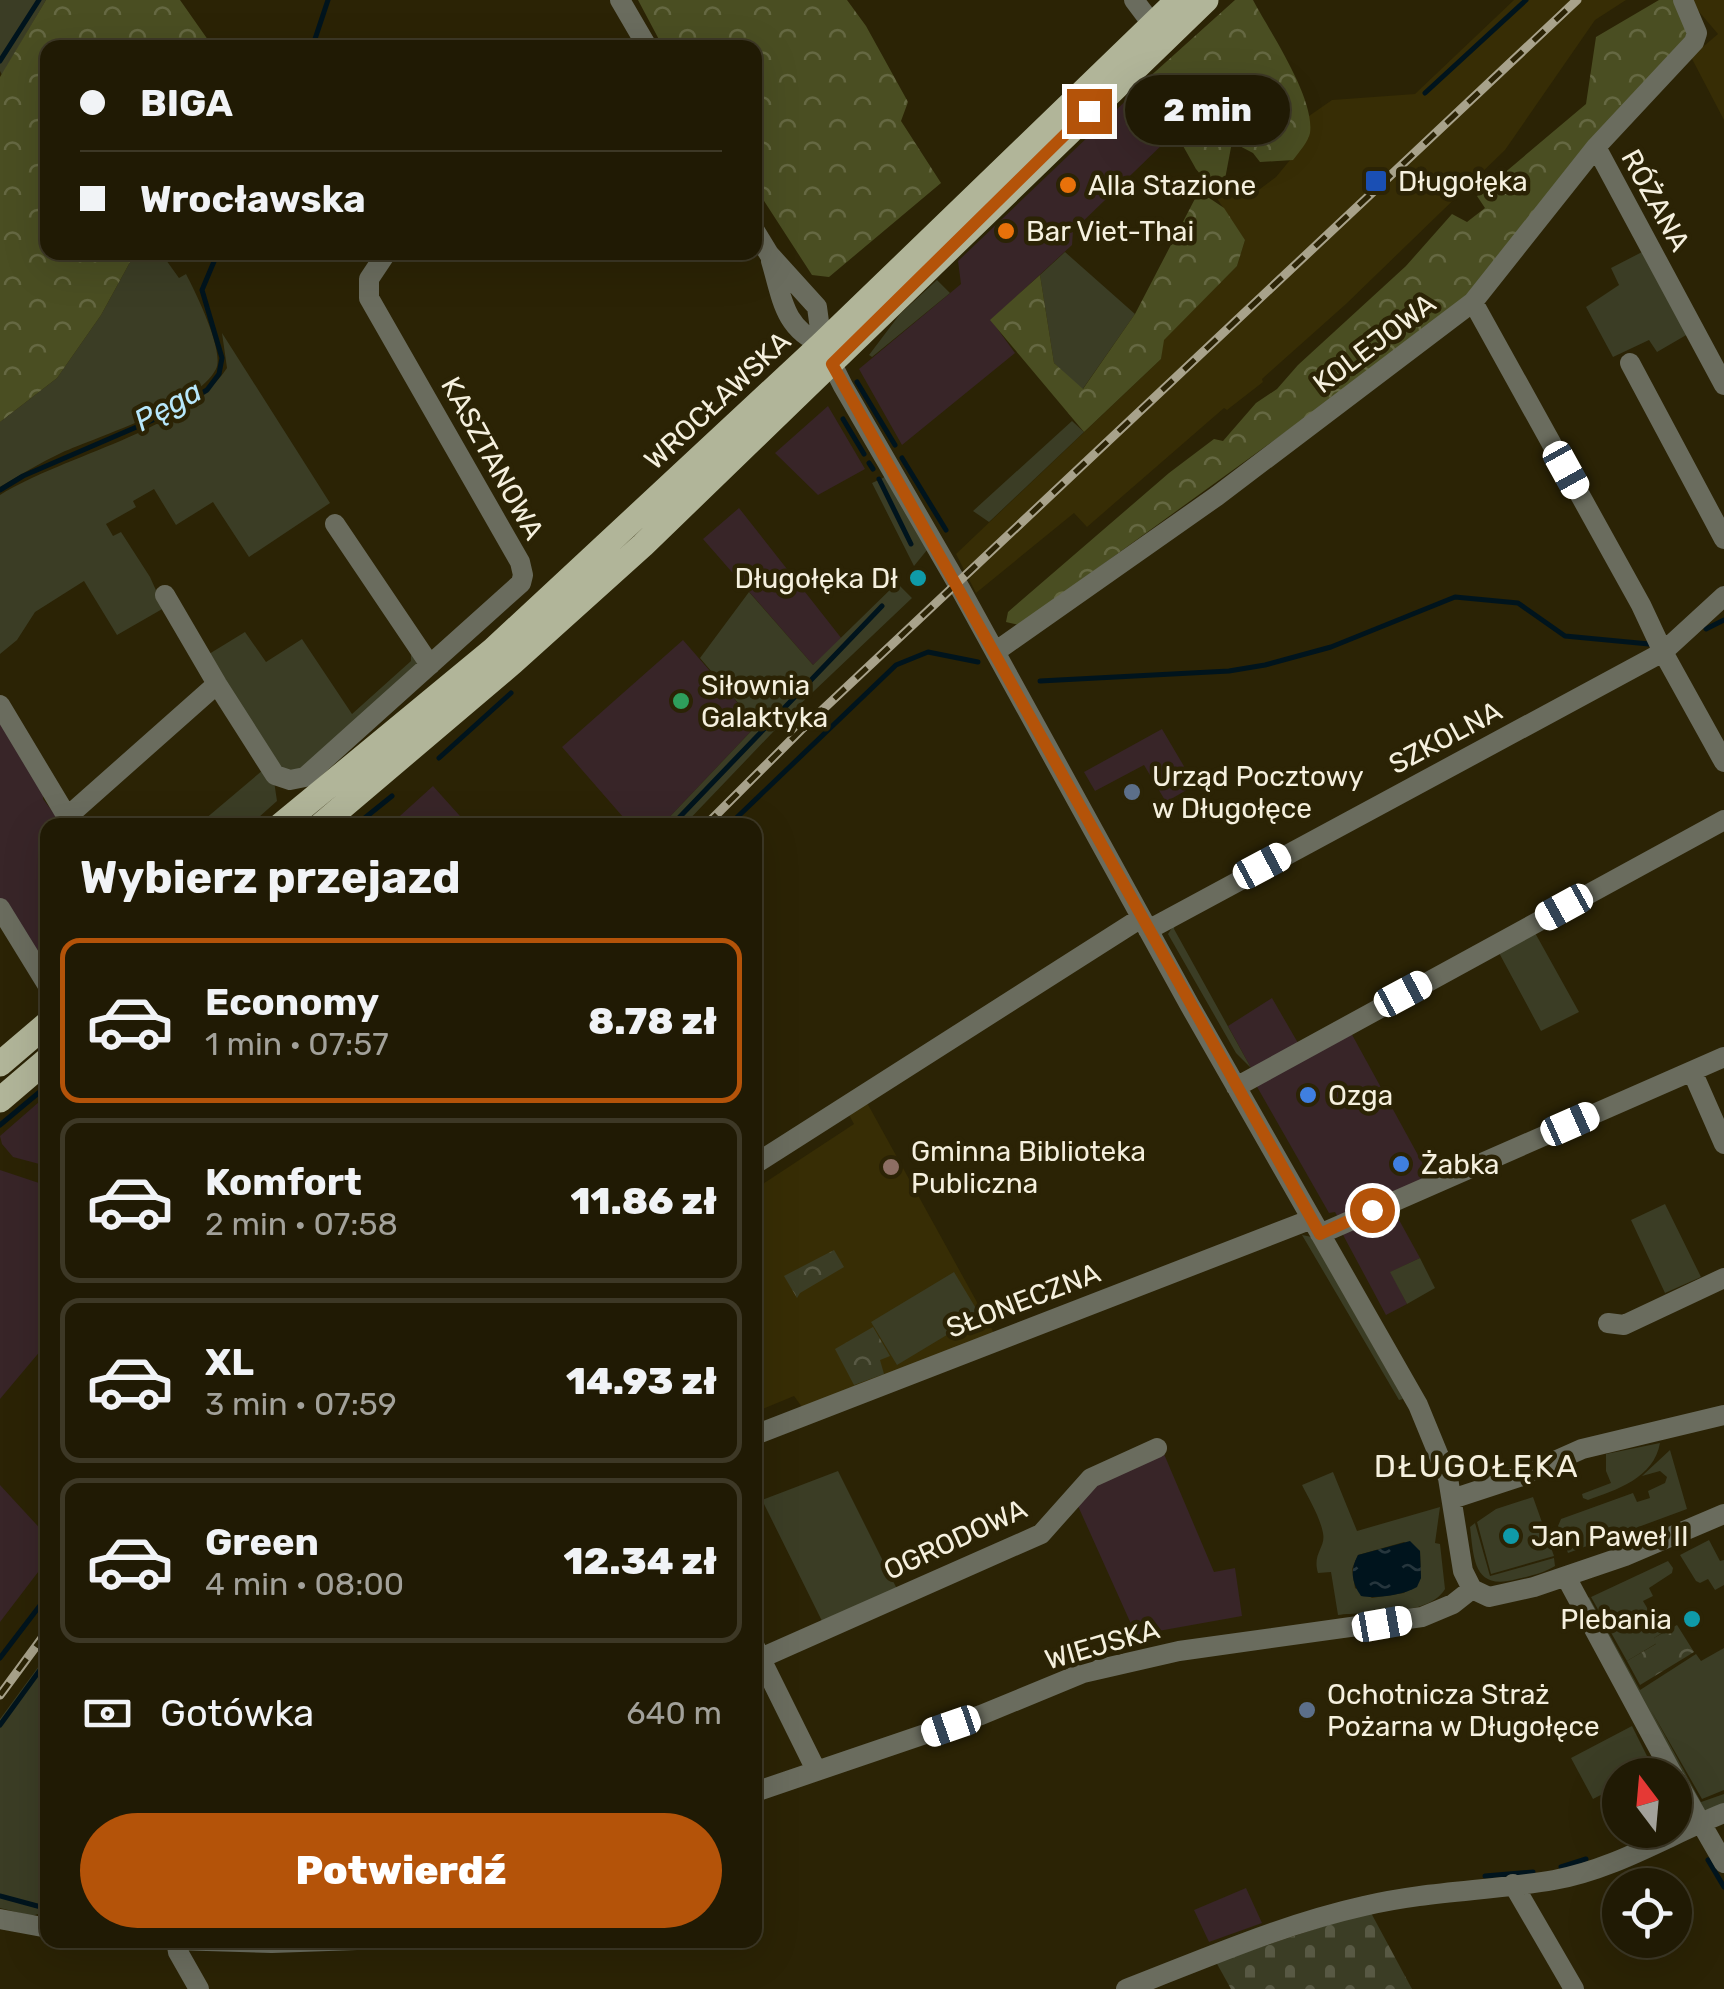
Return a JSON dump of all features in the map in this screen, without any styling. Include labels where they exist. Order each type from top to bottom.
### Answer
[{"type":"main road","name":"WROCŁAWSKA","points":[[329,818],[614,571],[1178,0]]},
{"type":"main road","name":"WROCŁAWSKA","points":[[289,818],[493,650],[826,354],[1206,0]]},
{"type":"main road","points":[[0,1064],[40,1030]]},
{"type":"main road","points":[[0,1100],[40,1066]]},
{"type":"street","points":[[620,0],[643,40]]},
{"type":"street","points":[[1134,0],[1152,24]]},
{"type":"street","name":"KOLEJOWA","points":[[995,652],[1218,496],[1472,302],[1596,147],[1694,42],[1696,33],[1683,0]]},
{"type":"street","name":"RÓŻANA","points":[[1596,147],[1724,385]]},
{"type":"street","points":[[762,243],[793,327],[826,354]]},
{"type":"street","points":[[768,254],[817,306],[826,354],[1430,1428],[1452,1499],[1463,1572],[1472,1589],[1489,1597],[1566,1577],[1724,1514]]},
{"type":"street","name":"KASZTANOWA","points":[[217,684],[276,775],[290,780],[304,777],[490,615],[521,583],[522,566],[370,298],[368,280],[380,260]]},
{"type":"street","points":[[1472,302],[1642,605],[1663,652],[1716,729],[1724,762]]},
{"type":"street","points":[[1630,363],[1724,538]]},
{"type":"street","points":[[335,524],[430,665]]},
{"type":"street","points":[[73,818],[217,684],[165,594]]},
{"type":"street","name":"SZKOLNA","points":[[762,1160],[1144,924],[1663,652],[1724,596]]},
{"type":"street","points":[[0,705],[68,818]]},
{"type":"street","points":[[1236,1087],[1724,820]]},
{"type":"street","points":[[0,908],[40,973]]},
{"type":"street","name":"SŁONECZNA","points":[[762,1432],[1316,1227],[1724,1057]]},
{"type":"street","points":[[1692,1072],[1724,1144]]},
{"type":"street","points":[[1608,1323],[1624,1325],[1724,1278]]},
{"type":"street","points":[[1452,1499],[1519,1477],[1582,1449],[1724,1415]]},
{"type":"street","name":"OGRODOWA","points":[[762,1651],[1041,1534],[1091,1478],[1157,1448]]},
{"type":"street","points":[[1566,1577],[1664,1758]]},
{"type":"street","name":"WIEJSKA","points":[[762,1789],[980,1715],[1083,1673],[1178,1651],[1408,1620],[1441,1610],[1472,1589]]},
{"type":"street","points":[[762,1661],[816,1770]]},
{"type":"street","points":[[1692,1810],[1724,1863]]},
{"type":"street","points":[[1126,1989],[1202,1959],[1362,1906],[1554,1880],[1607,1866],[1724,1813]]},
{"type":"street","points":[[1513,1884],[1574,1989]]},
{"type":"street","points":[[0,1919],[40,1926]]},
{"type":"street","points":[[177,1948],[199,1989]]},
{"type":"shaded area","points":[[1514,0],[1626,0],[1595,20],[1505,150],[1263,382],[1227,410],[1224,408],[1087,527],[1074,513],[976,593],[956,554],[1161,359],[1163,340],[1237,266],[1245,240],[1214,194],[1260,189],[1276,177],[1309,137],[1309,116],[1332,100],[1415,94]]},
{"type":"shaded area","points":[[1689,0],[1724,0],[1724,120],[1691,57],[1718,34]]},
{"type":"shaded area","points":[[1136,91],[1166,141],[1073,231],[1072,245],[991,320],[1015,353],[902,445],[859,369],[961,284],[958,261]]},
{"type":"shaded area","points":[[828,406],[865,469],[818,495],[775,453]]},
{"type":"shaded area","points":[[739,508],[842,639],[813,665],[703,539]]},
{"type":"shaded area","points":[[683,640],[757,725],[669,818],[624,818],[562,747]]},
{"type":"shaded area","points":[[0,722],[57,818],[40,818],[40,966],[0,899]]},
{"type":"shaded area","points":[[1162,729],[1195,785],[1166,802],[1144,765],[1095,791],[1084,772]]},
{"type":"shaded area","points":[[433,786],[462,818],[398,818]]},
{"type":"shaded area","points":[[1272,998],[1298,1043],[1251,1068],[1228,1026]]},
{"type":"shaded area","points":[[1350,1031],[1430,1177],[1340,1221],[1335,1212],[1329,1213],[1256,1085]]},
{"type":"shaded area","points":[[40,1101],[40,1164],[13,1157],[0,1136]]},
{"type":"shaded area","points":[[866,1101],[994,1333],[802,1407],[794,1396],[762,1409],[762,1184],[854,1124],[848,1113]]},
{"type":"shaded area","points":[[0,1170],[40,1183],[40,1351],[0,1399]]},
{"type":"shaded area","points":[[1393,1209],[1420,1258],[1391,1272],[1407,1304],[1386,1315],[1342,1233]]},
{"type":"shaded area","points":[[1164,1454],[1214,1572],[1235,1568],[1242,1616],[1136,1635],[1078,1506],[1099,1483]]},
{"type":"shaded area","points":[[0,1485],[40,1528],[40,1570],[0,1622]]},
{"type":"shaded area","points":[[1246,1888],[1262,1923],[1209,1942],[1194,1910]]},
{"type":"green space","points":[[0,0],[46,0],[2,75],[0,71]]},
{"type":"green space","points":[[46,0],[180,0],[208,40],[40,40],[40,260],[131,260],[101,315],[57,378],[0,422],[0,77]]},
{"type":"green space","points":[[638,0],[847,0],[908,102],[901,121],[941,183],[829,277],[812,275],[762,198],[762,40],[659,40]]},
{"type":"green space","points":[[1235,0],[1253,0],[1280,47],[1306,102],[1310,133],[1293,160],[1260,162],[1253,153],[1232,142],[1225,179],[1216,193],[1196,169],[1146,80]]},
{"type":"green space","points":[[1659,0],[1675,0],[1688,38],[1458,307],[1019,625],[1006,622],[1008,612],[1169,473],[1214,439],[1223,441],[1256,403],[1277,389],[1406,266],[1452,214],[1467,222],[1485,208],[1477,196],[1586,104],[1596,37]]},
{"type":"green space","points":[[1199,191],[1224,208],[1245,240],[1237,266],[1164,340],[1161,359],[1084,432],[990,320],[1040,275],[1054,363],[1083,389],[1135,314]]},
{"type":"green space","points":[[1644,251],[1688,334],[1657,352],[1649,340],[1613,357],[1586,307],[1619,285],[1611,268]]},
{"type":"green space","points":[[1065,252],[1135,314],[1082,390],[1054,363],[1040,275]]},
{"type":"green space","points":[[131,260],[166,260],[179,278],[186,274],[202,307],[216,349],[216,369],[190,395],[169,407],[61,453],[0,487],[0,422],[57,378],[101,315]]},
{"type":"green space","points":[[937,280],[950,293],[872,357],[869,355],[900,314]]},
{"type":"green space","points":[[222,333],[330,503],[249,557],[213,502],[176,525],[154,489],[133,501],[136,507],[106,524],[113,536],[121,532],[150,577],[164,608],[117,635],[84,581],[35,612],[17,640],[0,654],[0,495],[183,409],[208,390],[227,368]]},
{"type":"green space","points":[[1072,421],[1084,432],[989,522],[973,511]]},
{"type":"green space","points":[[887,476],[927,550],[914,566],[872,483]]},
{"type":"green space","points":[[897,583],[912,598],[794,710],[691,818],[669,818],[757,725],[700,658],[749,592],[813,665]]},
{"type":"green space","points":[[245,632],[266,662],[302,639],[352,714],[411,661],[411,649],[418,665],[304,770],[284,775],[209,654]]},
{"type":"green space","points":[[263,770],[274,781],[277,801],[258,818],[206,818]]},
{"type":"green space","points":[[1175,923],[1174,929],[1251,1068],[1236,1053],[1168,934]]},
{"type":"green space","points":[[1534,931],[1579,1012],[1541,1031],[1498,951]]},
{"type":"green space","points":[[1665,1204],[1701,1277],[1665,1293],[1631,1220]]},
{"type":"green space","points":[[1302,1235],[1312,1237],[1403,1399],[1399,1400]]},
{"type":"green space","points":[[834,1250],[844,1267],[797,1298],[784,1276]]},
{"type":"green space","points":[[1420,1258],[1435,1288],[1407,1304],[1390,1272]]},
{"type":"green space","points":[[954,1272],[980,1315],[897,1365],[871,1322]]},
{"type":"green space","points":[[873,1327],[890,1356],[880,1360],[884,1374],[854,1385],[835,1349]]},
{"type":"green space","points":[[1660,1443],[1642,1474],[1610,1492],[1588,1500],[1583,1498],[1582,1494],[1611,1483],[1606,1454]]},
{"type":"green space","points":[[1670,1450],[1687,1509],[1568,1553],[1558,1526],[1561,1519],[1633,1493],[1637,1502],[1650,1498],[1648,1491],[1665,1483],[1667,1477],[1660,1471],[1642,1476]]},
{"type":"green space","points":[[838,1471],[898,1591],[822,1621],[762,1500]]},
{"type":"green space","points":[[1333,1472],[1357,1531],[1440,1507],[1435,1543],[1440,1544],[1445,1589],[1437,1598],[1411,1608],[1338,1615],[1331,1572],[1318,1573],[1323,1533],[1302,1485]],"holes":[[[1404,1542],[1420,1551],[1421,1578],[1404,1593],[1372,1598],[1355,1588],[1352,1569],[1358,1555]]]},
{"type":"green space","points":[[1533,1497],[1554,1556],[1491,1574],[1477,1522],[1496,1509]]},
{"type":"green space","points":[[1475,1523],[1490,1576],[1554,1558],[1555,1566],[1503,1582],[1484,1577],[1473,1551],[1470,1527]]},
{"type":"green space","points":[[1709,1540],[1720,1561],[1724,1560],[1724,1585],[1715,1590],[1708,1579],[1696,1581],[1680,1555]]},
{"type":"green space","points":[[1668,1561],[1672,1573],[1649,1588],[1653,1596],[1643,1601],[1662,1633],[1654,1638],[1657,1643],[1627,1661],[1591,1597]]},
{"type":"green space","points":[[1589,1597],[1640,1690],[1696,1654],[1701,1661],[1724,1648],[1724,1790],[1702,1799],[1692,1782],[1692,1758],[1679,1758],[1651,1710],[1677,1758],[1673,1758],[1586,1600]]},
{"type":"green space","points":[[1677,1625],[1694,1652],[1640,1685],[1627,1661],[1656,1644],[1654,1638]]},
{"type":"green space","points":[[40,1665],[40,1913],[32,1916],[0,1908],[0,1719]]},
{"type":"green space","points":[[1632,1726],[1648,1758],[1602,1758],[1602,1794],[1593,1799],[1571,1758]]},
{"type":"green space","points":[[1692,1785],[1701,1802],[1724,1794],[1724,1806],[1710,1811],[1701,1809]]},
{"type":"green space","points":[[1370,1911],[1412,1989],[1231,1989],[1216,1962]]},
{"type":"water","points":[[1410,1541],[1420,1551],[1421,1578],[1417,1587],[1390,1596],[1361,1596],[1353,1576],[1358,1555]]},
{"type":"waterway","points":[[0,61],[39,0]]},
{"type":"waterway","name":"Pęga","points":[[315,40],[328,0]]},
{"type":"waterway","points":[[1425,93],[1526,0]]},
{"type":"waterway","name":"Pęga","points":[[0,490],[23,476],[169,413],[207,390],[219,374],[222,358],[202,290],[215,260]]},
{"type":"waterway","points":[[857,382],[895,445]]},
{"type":"waterway","points":[[843,419],[864,454]]},
{"type":"waterway","points":[[902,458],[946,530]]},
{"type":"waterway","points":[[869,463],[873,469]]},
{"type":"waterway","points":[[879,479],[911,544]]},
{"type":"waterway","points":[[1040,681],[1229,671],[1265,665],[1331,647],[1455,597],[1518,603],[1565,636],[1649,644]]},
{"type":"waterway","points":[[679,818],[882,606]]},
{"type":"waterway","points":[[1706,629],[1724,620]]},
{"type":"waterway","points":[[736,818],[896,665],[928,652],[978,662]]},
{"type":"waterway","points":[[439,758],[511,693]]},
{"type":"waterway","points":[[365,818],[392,796]]},
{"type":"waterway","points":[[0,1125],[40,1092]]},
{"type":"waterway","points":[[0,1658],[40,1606]]},
{"type":"waterway","points":[[0,1725],[40,1670]]},
{"type":"waterway","points":[[1561,1867],[1586,1859]]},
{"type":"waterway","points":[[1708,1860],[1724,1887]]},
{"type":"waterway","points":[[1485,1876],[1533,1872]]},
{"type":"waterway","points":[[0,1896],[40,1907]]},
{"type":"railway","points":[[713,818],[801,730],[1577,0]]},
{"type":"railway","points":[[0,1695],[40,1641]]},
{"type":"place","name":"Długołęka","points":[[1376,181]]},
{"type":"place","name":"Alla Stazione","points":[[1068,185]]},
{"type":"place","name":"Bar Viet-Thai","points":[[1006,231]]},
{"type":"place","name":"Długołęka Dł","points":[[918,578]]},
{"type":"place","name":"Siłownia Galaktyka","points":[[681,701]]},
{"type":"place","name":"Urząd Pocztowy w Długołęce","points":[[1132,792]]},
{"type":"place","name":"Ozga","points":[[1308,1095]]},
{"type":"place","name":"Żabka","points":[[1401,1164]]},
{"type":"place","name":"Gminna Biblioteka Publiczna","points":[[891,1167]]},
{"type":"place","name":"Jan Paweł II","points":[[1511,1536]]},
{"type":"place","name":"Plebania","points":[[1692,1619]]},
{"type":"place","name":"Ochotnicza Straż Pożarna w Długołęce","points":[[1307,1710]]},
{"type":"district","name":"DŁUGOŁĘKA","points":[[1477,1466]]},
{"type":"route","points":[[1089,111],[832,364],[1320,1234],[1372,1210]]}]
